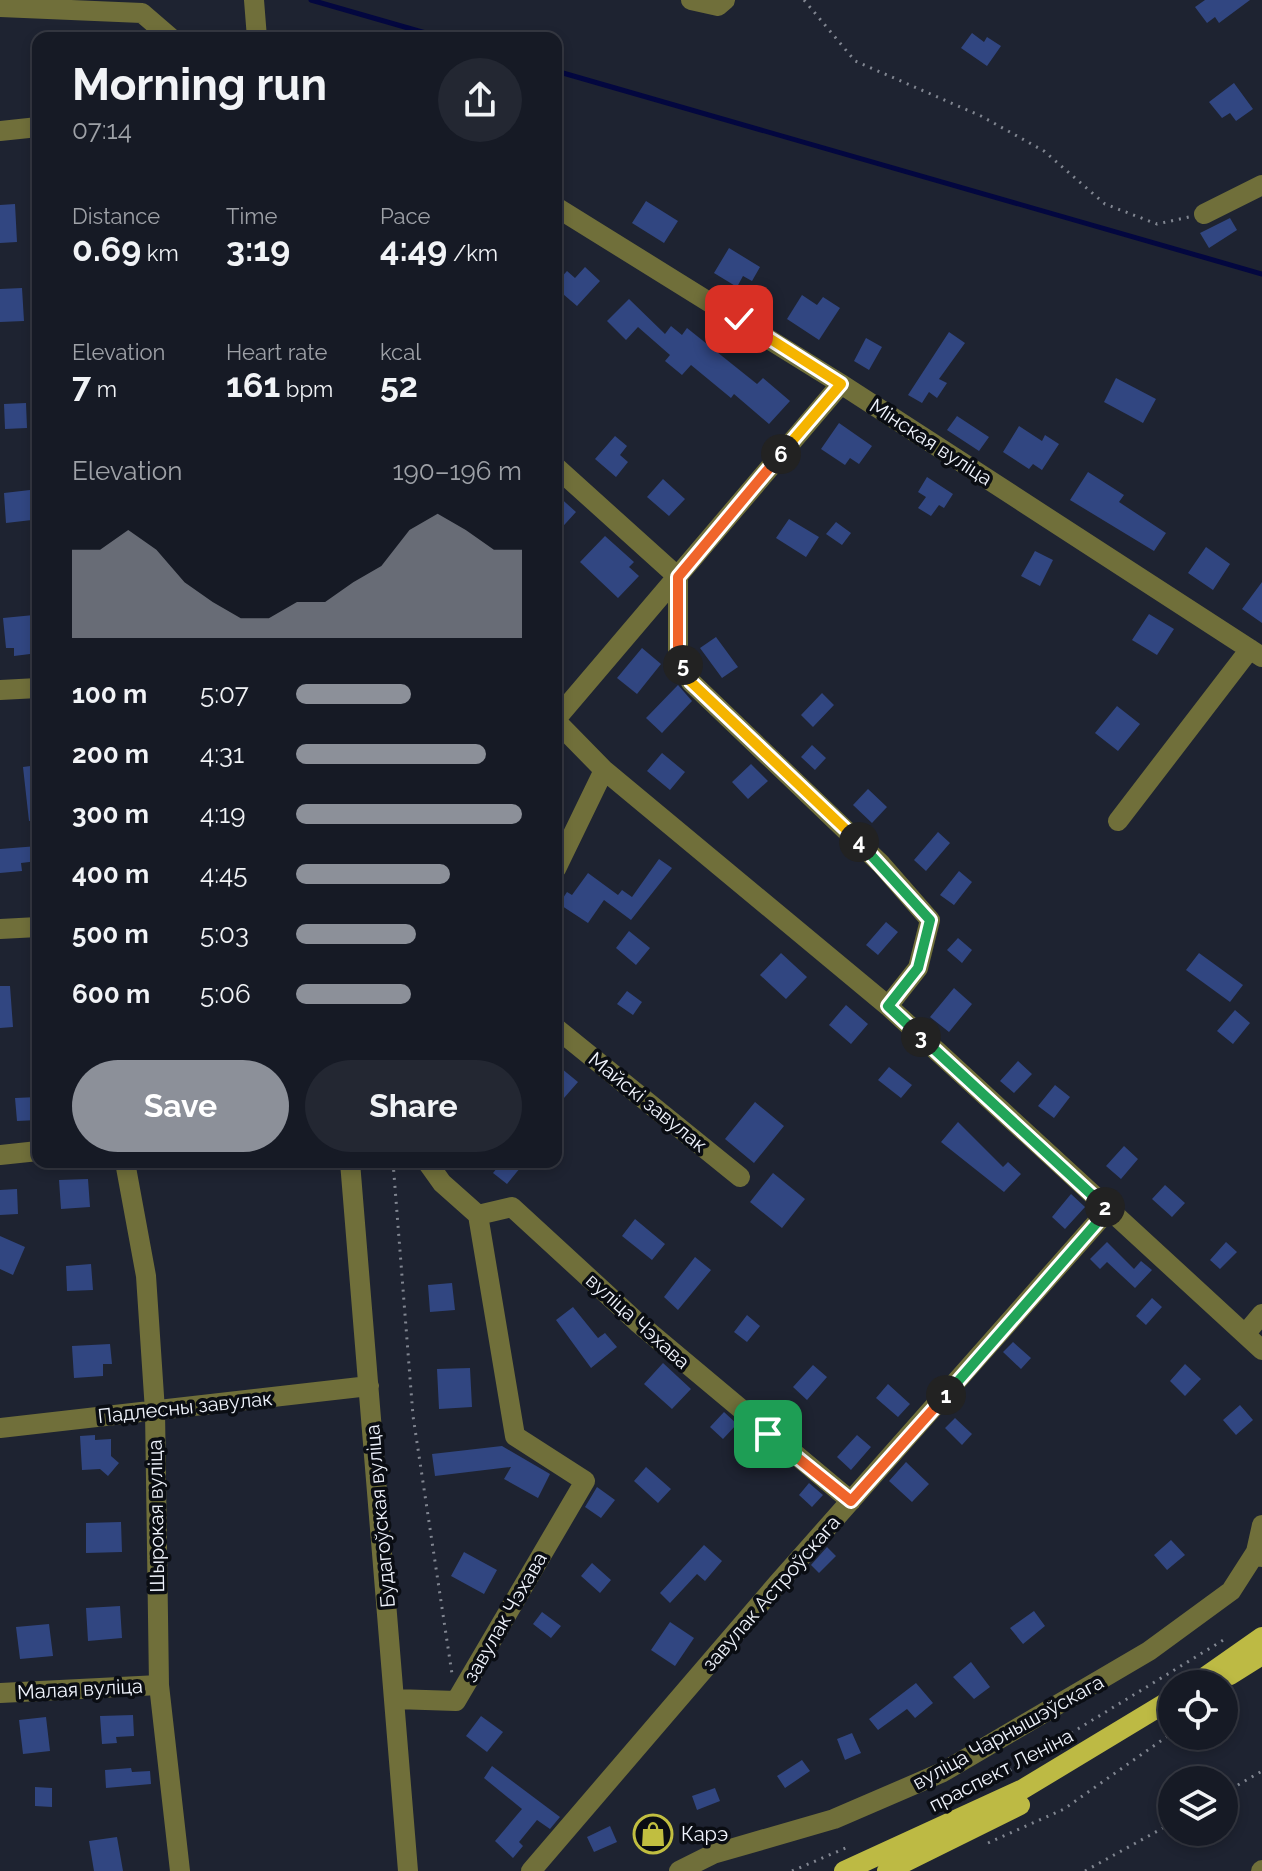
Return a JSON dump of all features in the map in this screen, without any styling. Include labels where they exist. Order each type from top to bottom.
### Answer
[{"type":"main road","points":[[1215,1670],[1262,1637]]},
{"type":"main road","points":[[1238,1670],[1262,1655]]},
{"type":"main road","name":"праспект Леніна","points":[[844,1871],[1023,1789],[1158,1707]]},
{"type":"main road","name":"праспект Леніна","points":[[887,1871],[1050,1789],[1158,1723]]},
{"type":"street","points":[[254,0],[257,32]]},
{"type":"street","points":[[691,0],[718,6],[725,0]]},
{"type":"street","points":[[0,7],[142,13],[164,32]]},
{"type":"street","points":[[0,131],[32,128]]},
{"type":"street","points":[[1204,214],[1262,185]]},
{"type":"street","name":"Мінская вуліца","points":[[562,211],[841,384],[1256,653]]},
{"type":"street","points":[[562,713],[841,384]]},
{"type":"street","points":[[562,472],[678,577],[678,655],[691,682],[881,864],[930,920],[918,968],[888,1006]]},
{"type":"street","points":[[1118,821],[1256,653]]},
{"type":"street","points":[[0,690],[32,688]]},
{"type":"street","points":[[562,726],[604,770],[888,1006],[1262,1350]]},
{"type":"street","points":[[562,857],[604,770]]},
{"type":"street","points":[[0,929],[32,927]]},
{"type":"street","name":"Майскі завулак","points":[[562,1033],[740,1177]]},
{"type":"street","points":[[0,1155],[32,1152]]},
{"type":"street","name":"Шырокая вуліца","points":[[126,1168],[146,1276],[155,1411],[159,1685],[180,1871]]},
{"type":"street","name":"Будагоўская вуліца","points":[[351,1168],[408,1871]]},
{"type":"street","points":[[431,1168],[442,1183],[478,1215]]},
{"type":"street","name":"вуліца Чэхава","points":[[478,1215],[512,1207],[637,1322],[851,1501]]},
{"type":"street","name":"завулак Астроўскага","points":[[531,1871],[1108,1210]]},
{"type":"street","name":"завулак Чэхава","points":[[395,1699],[456,1701],[585,1481],[515,1436],[478,1215]]},
{"type":"street","points":[[1246,1333],[1262,1314]]},
{"type":"street","name":"Падлесны завулак","points":[[0,1428],[369,1386]]},
{"type":"street","points":[[1259,1554],[1262,1525]]},
{"type":"street","name":"вуліца Чарнышэўскага","points":[[679,1871],[713,1854],[834,1819],[943,1772],[1149,1651],[1231,1591],[1259,1554]]},
{"type":"street","name":"Малая вуліца","points":[[0,1693],[159,1685]]},
{"type":"path","points":[[804,0],[855,61],[981,116],[1044,151],[1105,204],[1157,224],[1204,214]]},
{"type":"path","points":[[393,1168],[413,1416],[456,1701]]},
{"type":"path","points":[[985,1786],[1226,1638]]},
{"type":"path","points":[[981,1846],[1064,1809],[1158,1743]]},
{"type":"path","points":[[1238,1785],[1262,1771]]},
{"type":"path","points":[[1085,1871],[1158,1831]]},
{"type":"path","points":[[792,1871],[861,1842]]},
{"type":"building","points":[[1205,0],[1250,0],[1219,23],[1215,17],[1207,23],[1195,7]]},
{"type":"building","points":[[972,33],[984,42],[987,37],[1001,46],[987,66],[961,48]]},
{"type":"building","points":[[1234,83],[1253,109],[1236,121],[1230,113],[1222,118],[1209,102]]},
{"type":"building","points":[[646,201],[678,221],[664,243],[632,223]]},
{"type":"building","points":[[15,204],[17,242],[0,243],[0,205]]},
{"type":"building","points":[[1230,218],[1237,230],[1209,248],[1200,233]]},
{"type":"building","points":[[729,248],[760,267],[752,281],[743,276],[737,287],[714,273]]},
{"type":"building","points":[[585,267],[600,281],[577,306],[562,293],[562,276],[567,271],[575,278]]},
{"type":"building","points":[[22,288],[24,321],[0,322],[0,289]]},
{"type":"building","points":[[802,295],[817,305],[823,297],[840,308],[819,340],[787,319]]},
{"type":"building","points":[[629,299],[665,334],[671,326],[682,335],[687,328],[757,384],[763,378],[790,401],[769,424],[734,394],[731,398],[691,365],[682,375],[665,361],[670,355],[638,327],[626,340],[607,321]]},
{"type":"building","points":[[949,332],[965,343],[939,379],[947,383],[937,398],[929,392],[922,403],[908,395]]},
{"type":"building","points":[[866,338],[882,347],[869,370],[854,361]]},
{"type":"building","points":[[1116,378],[1156,399],[1143,423],[1104,402]]},
{"type":"building","points":[[26,403],[27,428],[5,429],[4,404]]},
{"type":"building","points":[[957,416],[989,437],[979,451],[947,430]]},
{"type":"building","points":[[839,423],[872,446],[859,464],[850,458],[845,465],[821,449]]},
{"type":"building","points":[[1019,426],[1042,441],[1045,435],[1059,444],[1042,470],[1033,464],[1029,469],[1003,452]]},
{"type":"building","points":[[615,436],[627,446],[620,455],[628,462],[616,477],[595,459]]},
{"type":"building","points":[[1088,472],[1124,495],[1119,502],[1166,533],[1154,551],[1070,500]]},
{"type":"building","points":[[927,477],[953,494],[944,508],[939,505],[931,516],[918,508],[926,497],[918,492]]},
{"type":"building","points":[[663,479],[685,499],[669,516],[647,497]]},
{"type":"building","points":[[30,490],[32,520],[6,523],[4,493]]},
{"type":"building","points":[[562,499],[576,512],[562,527]]},
{"type":"building","points":[[789,519],[819,537],[806,557],[776,538]]},
{"type":"building","points":[[836,522],[851,533],[842,545],[826,534]]},
{"type":"building","points":[[605,536],[634,562],[629,567],[639,576],[618,598],[580,562]]},
{"type":"building","points":[[1206,547],[1230,564],[1213,590],[1188,573]]},
{"type":"building","points":[[1035,551],[1053,560],[1040,586],[1021,576]]},
{"type":"building","points":[[1262,582],[1262,623],[1242,609]]},
{"type":"building","points":[[1149,614],[1174,629],[1157,655],[1132,640]]},
{"type":"building","points":[[32,615],[32,654],[14,656],[14,648],[6,648],[3,618]]},
{"type":"building","points":[[716,637],[738,667],[722,678],[700,648]]},
{"type":"building","points":[[642,648],[661,664],[637,694],[617,678]]},
{"type":"building","points":[[678,685],[692,701],[662,733],[646,718]]},
{"type":"building","points":[[822,693],[834,705],[813,727],[801,715]]},
{"type":"building","points":[[1117,706],[1140,724],[1118,751],[1095,733]]},
{"type":"building","points":[[812,745],[826,758],[815,770],[801,757]]},
{"type":"building","points":[[662,753],[685,772],[670,790],[647,771]]},
{"type":"building","points":[[751,764],[768,781],[748,799],[732,782]]},
{"type":"building","points":[[32,766],[32,821],[29,821],[23,767]]},
{"type":"building","points":[[868,789],[887,807],[872,823],[853,805]]},
{"type":"building","points":[[938,832],[950,843],[926,871],[914,860]]},
{"type":"building","points":[[32,846],[32,862],[21,863],[22,871],[0,873],[0,849]]},
{"type":"building","points":[[659,859],[672,868],[631,920],[604,900],[588,923],[562,906],[567,892],[572,895],[588,873],[618,895],[622,890],[632,897]]},
{"type":"building","points":[[959,871],[972,882],[954,905],[940,895]]},
{"type":"building","points":[[886,922],[898,932],[878,955],[866,945]]},
{"type":"building","points":[[629,931],[650,948],[636,965],[616,948]]},
{"type":"building","points":[[958,938],[972,950],[962,963],[947,950]]},
{"type":"building","points":[[781,953],[807,977],[786,999],[760,975]]},
{"type":"building","points":[[1199,953],[1243,985],[1230,1002],[1186,970]]},
{"type":"building","points":[[0,986],[10,986],[13,1027],[0,1028]]},
{"type":"building","points":[[954,988],[972,1004],[949,1032],[930,1017]]},
{"type":"building","points":[[627,991],[642,1002],[633,1015],[617,1004]]},
{"type":"building","points":[[846,1005],[868,1024],[851,1044],[829,1025]]},
{"type":"building","points":[[1235,1010],[1250,1023],[1233,1044],[1217,1031]]},
{"type":"building","points":[[1018,1061],[1032,1074],[1014,1093],[1000,1081]]},
{"type":"building","points":[[889,1067],[912,1085],[901,1098],[878,1080]]},
{"type":"building","points":[[562,1069],[578,1082],[564,1098],[562,1096]]},
{"type":"building","points":[[1055,1085],[1070,1097],[1054,1118],[1038,1106]]},
{"type":"building","points":[[32,1097],[32,1120],[17,1121],[15,1098]]},
{"type":"building","points":[[755,1102],[784,1126],[754,1163],[725,1139]]},
{"type":"building","points":[[958,1122],[1003,1167],[1008,1162],[1021,1174],[1004,1192],[941,1142]]},
{"type":"building","points":[[1124,1146],[1138,1159],[1121,1179],[1106,1166]]},
{"type":"building","points":[[497,1168],[520,1168],[507,1184],[493,1173]]},
{"type":"building","points":[[773,1173],[805,1199],[782,1228],[750,1202]]},
{"type":"building","points":[[88,1179],[90,1207],[61,1209],[59,1180]]},
{"type":"building","points":[[1165,1185],[1185,1203],[1172,1217],[1152,1199]]},
{"type":"building","points":[[17,1189],[18,1214],[0,1215],[0,1190]]},
{"type":"building","points":[[1071,1194],[1085,1207],[1065,1229],[1052,1217]]},
{"type":"building","points":[[635,1219],[665,1244],[652,1260],[622,1236]]},
{"type":"building","points":[[0,1236],[25,1247],[13,1275],[0,1269]]},
{"type":"building","points":[[1107,1242],[1134,1269],[1141,1261],[1152,1270],[1135,1288],[1107,1262],[1100,1269],[1090,1259]]},
{"type":"building","points":[[1226,1242],[1237,1252],[1220,1269],[1210,1260]]},
{"type":"building","points":[[695,1257],[711,1270],[678,1310],[664,1297]]},
{"type":"building","points":[[91,1264],[93,1290],[67,1291],[66,1266]]},
{"type":"building","points":[[452,1283],[455,1310],[430,1312],[428,1285]]},
{"type":"building","points":[[1152,1298],[1162,1307],[1146,1325],[1136,1316]]},
{"type":"building","points":[[573,1307],[598,1338],[605,1333],[617,1347],[591,1368],[556,1320]]},
{"type":"building","points":[[747,1315],[760,1326],[747,1342],[734,1332]]},
{"type":"building","points":[[1013,1342],[1031,1358],[1021,1369],[1003,1352]]},
{"type":"building","points":[[110,1344],[112,1364],[103,1364],[103,1376],[74,1378],[72,1346]]},
{"type":"building","points":[[663,1363],[691,1389],[672,1409],[644,1384]]},
{"type":"building","points":[[1185,1364],[1201,1379],[1185,1396],[1170,1381]]},
{"type":"building","points":[[813,1365],[827,1377],[807,1400],[793,1387]]},
{"type":"building","points":[[470,1368],[472,1407],[439,1409],[437,1369]]},
{"type":"building","points":[[888,1384],[910,1404],[898,1417],[876,1398]]},
{"type":"building","points":[[1240,1405],[1253,1420],[1236,1435],[1223,1420]]},
{"type":"building","points":[[724,1412],[737,1424],[723,1439],[710,1427]]},
{"type":"building","points":[[955,1418],[972,1434],[962,1445],[945,1428]]},
{"type":"building","points":[[95,1435],[95,1440],[111,1439],[111,1456],[119,1463],[108,1476],[100,1469],[82,1470],[80,1436]]},
{"type":"building","points":[[857,1435],[871,1447],[851,1470],[837,1457]]},
{"type":"building","points":[[502,1446],[550,1474],[538,1498],[504,1479],[511,1467],[435,1476],[432,1454]]},
{"type":"building","points":[[906,1462],[929,1484],[912,1502],[889,1481]]},
{"type":"building","points":[[646,1467],[671,1489],[658,1503],[634,1481]]},
{"type":"building","points":[[809,1483],[823,1495],[812,1507],[799,1495]]},
{"type":"building","points":[[597,1487],[615,1500],[601,1518],[585,1507]]},
{"type":"building","points":[[121,1522],[122,1552],[86,1553],[86,1523]]},
{"type":"building","points":[[1171,1540],[1185,1555],[1167,1570],[1154,1555]]},
{"type":"building","points":[[704,1545],[722,1561],[705,1581],[697,1574],[670,1603],[660,1593]]},
{"type":"building","points":[[827,1547],[836,1556],[819,1573],[811,1565]]},
{"type":"building","points":[[464,1552],[497,1570],[484,1594],[451,1576]]},
{"type":"building","points":[[592,1563],[611,1580],[600,1593],[581,1576]]},
{"type":"building","points":[[120,1606],[122,1638],[88,1641],[86,1608]]},
{"type":"building","points":[[1034,1611],[1045,1626],[1023,1644],[1010,1628]]},
{"type":"building","points":[[542,1612],[561,1626],[551,1638],[533,1624]]},
{"type":"building","points":[[670,1622],[694,1638],[675,1666],[651,1650]]},
{"type":"building","points":[[49,1624],[53,1656],[20,1659],[16,1627]]},
{"type":"building","points":[[971,1662],[990,1687],[974,1699],[953,1677]]},
{"type":"building","points":[[916,1683],[933,1703],[915,1718],[907,1709],[878,1730],[869,1719]]},
{"type":"building","points":[[133,1715],[134,1736],[116,1737],[117,1743],[102,1744],[100,1716]]},
{"type":"building","points":[[481,1716],[503,1732],[487,1752],[466,1736]]},
{"type":"building","points":[[46,1717],[50,1751],[23,1754],[19,1720]]},
{"type":"building","points":[[852,1733],[861,1753],[845,1760],[837,1739]]},
{"type":"building","points":[[802,1760],[810,1771],[785,1788],[777,1776]]},
{"type":"building","points":[[492,1766],[560,1817],[550,1829],[537,1820],[519,1842],[523,1846],[513,1858],[495,1841],[522,1809],[484,1778]]},
{"type":"building","points":[[131,1768],[132,1772],[150,1771],[151,1784],[106,1788],[105,1770]]},
{"type":"building","points":[[35,1787],[52,1788],[52,1807],[35,1806]]},
{"type":"building","points":[[715,1788],[720,1801],[697,1810],[692,1796]]},
{"type":"building","points":[[610,1826],[617,1842],[594,1852],[587,1837]]},
{"type":"building","points":[[117,1837],[123,1871],[94,1871],[89,1841]]},
{"type":"waterway","points":[[311,0],[422,32]]},
{"type":"waterway","points":[[562,73],[1262,274]]},
{"type":"place","name":"Карэ","points":[[653,1834]]},
{"type":"route","points":[[739,319],[841,384],[678,577],[678,655],[691,682],[881,864],[930,920],[918,968],[888,1006],[1108,1210],[851,1501],[768,1434]]}]
